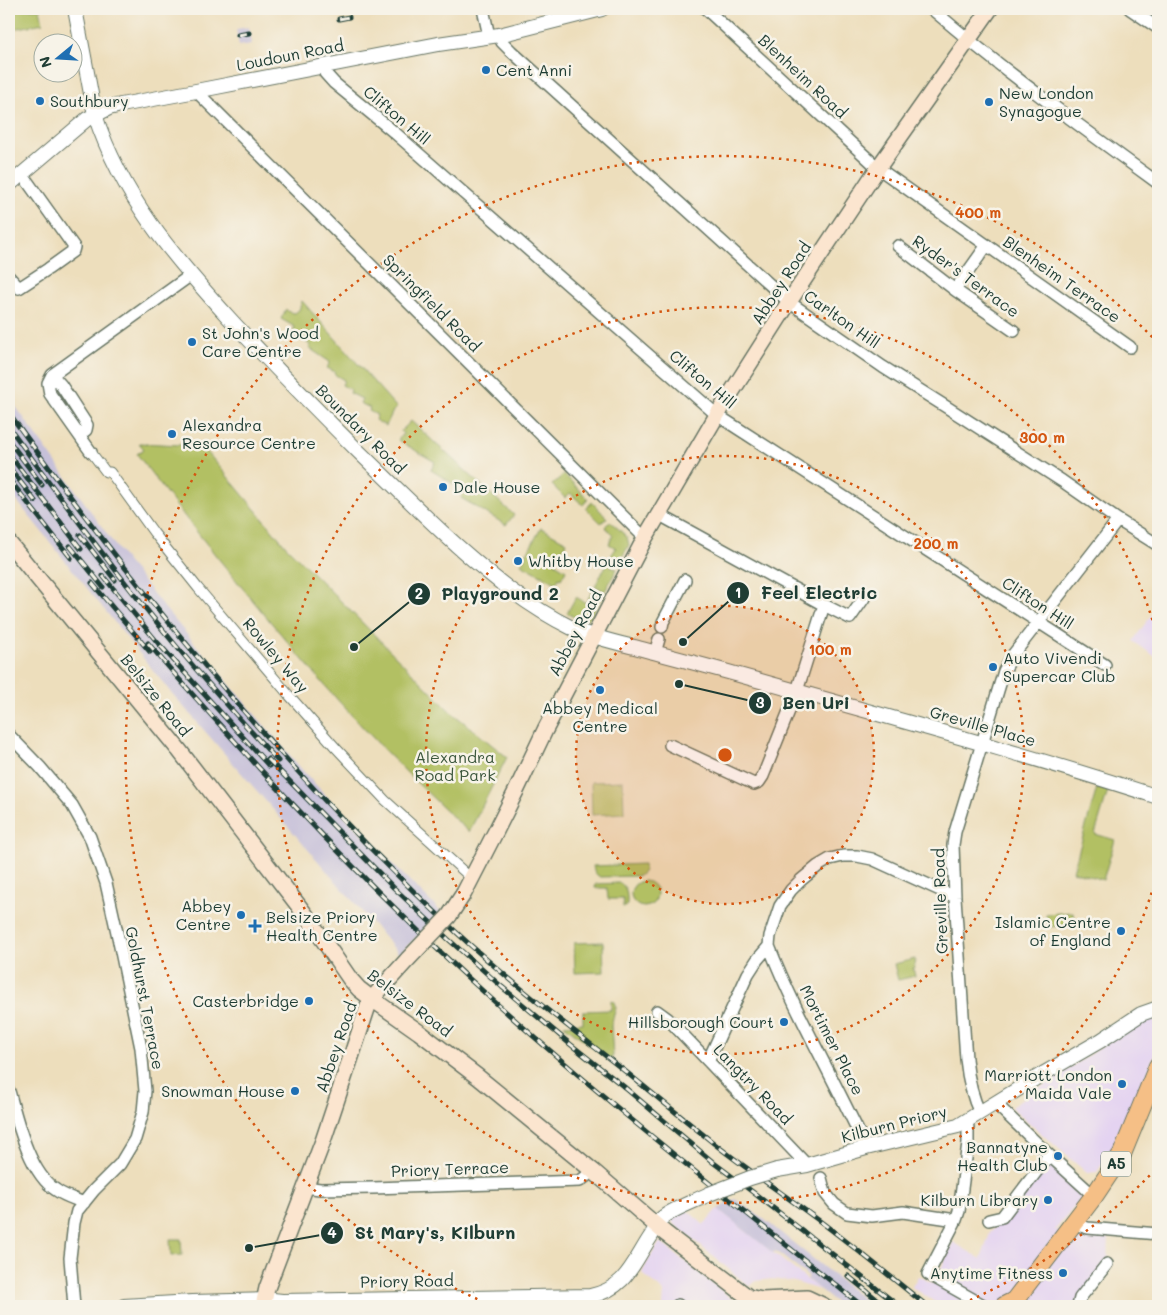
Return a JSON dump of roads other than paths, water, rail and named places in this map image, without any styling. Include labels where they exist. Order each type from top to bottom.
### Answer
[{"type":"main road","name":"Abbey Road","points":[[263,1304],[267,1288],[323,1141],[368,1006],[387,982],[449,916],[456,906],[518,789],[545,730],[593,636],[658,514],[717,414],[878,168],[990,9]]},
{"type":"main road","name":"Belsize Road","points":[[9,543],[179,750],[308,918],[359,989],[478,1077],[657,1226],[739,1291],[762,1303],[807,1298],[824,1306]]},
{"type":"main road","name":"A5","points":[[1010,1305],[1094,1196],[1122,1154],[1158,1066]]},
{"type":"street","name":"Boundary Road","points":[[75,9],[95,115],[110,152],[137,204],[191,275],[279,372],[410,502],[508,589],[537,609],[573,628],[593,636],[657,646],[797,692]]},
{"type":"street","name":"Carlton Hill","points":[[484,9],[494,35],[789,302],[883,367],[1062,481],[1158,545]]},
{"type":"street","name":"Loudoun Road","points":[[9,185],[77,126],[109,108],[324,65],[494,35],[602,9]]},
{"type":"street","name":"Blenheim Road","points":[[706,9],[878,168]]},
{"type":"street","points":[[932,9],[1112,150],[1158,183]]},
{"type":"street","points":[[1130,9],[1158,28]]},
{"type":"street","name":"Clifton Hill","points":[[324,65],[325,73],[334,83],[395,133],[717,414],[1105,665]]},
{"type":"street","name":"Springfield Road","points":[[196,91],[645,538]]},
{"type":"street","name":"Blenheim Terrace","points":[[878,168],[1130,348]]},
{"type":"street","points":[[9,277],[19,288],[48,270],[73,251],[74,248],[22,174]]},
{"type":"street","name":"Ryder's Terrace","points":[[898,246],[1014,332]]},
{"type":"street","points":[[956,290],[987,246]]},
{"type":"street","name":"Rowley Way","points":[[191,275],[52,375],[48,383],[50,394],[106,472],[110,472],[154,533],[198,588],[329,741],[386,800],[471,878]]},
{"type":"street","points":[[658,514],[850,618],[864,598]]},
{"type":"street","name":"Greville Road","points":[[980,1113],[968,1081],[955,897],[953,845],[955,832],[1004,671],[1012,656],[1118,520]]},
{"type":"street","points":[[662,627],[684,580]]},
{"type":"street","points":[[670,745],[754,784],[759,782],[797,692],[824,605]]},
{"type":"street","name":"Greville Place","points":[[797,692],[982,743],[1158,797]]},
{"type":"street","name":"Goldhurst Terrace","points":[[9,735],[40,767],[72,805],[90,837],[106,883],[141,1048],[145,1091],[135,1139],[120,1164],[94,1190],[77,1211],[70,1258],[74,1306]]},
{"type":"street","points":[[708,1061],[748,974],[769,946],[770,936],[780,906],[791,890],[818,866],[830,859],[844,856],[872,859],[955,897]]},
{"type":"street","name":"Mortimer Place","points":[[769,946],[790,995],[866,1148]]},
{"type":"street","name":"Langtry Road","points":[[656,1011],[675,1027],[807,1164]]},
{"type":"street","name":"Kilburn Priory","points":[[657,1226],[666,1215],[709,1194],[750,1178],[958,1126],[1140,1014],[1156,1011]]},
{"type":"street","points":[[9,1091],[24,1142],[39,1172],[55,1190],[84,1203]]},
{"type":"street","points":[[995,1103],[1049,1156],[1094,1196]]},
{"type":"street","points":[[967,1121],[968,1143],[959,1211],[928,1274],[985,1306]]},
{"type":"street","points":[[989,1220],[1002,1217],[1049,1156]]},
{"type":"street","name":"Priory Terrace","points":[[305,1187],[320,1189],[580,1181],[593,1171]]},
{"type":"street","points":[[821,1178],[825,1193],[834,1204],[847,1213],[872,1216],[902,1212],[956,1220]]},
{"type":"street","points":[[1073,1224],[1088,1228],[1158,1234]]},
{"type":"street","name":"Priory Road","points":[[124,1306],[372,1303],[590,1296],[602,1294],[619,1284],[657,1226]]},
{"type":"street","points":[[1078,1306],[1080,1298],[1107,1264]]},
{"type":"railway","points":[[339,19],[349,17]]},
{"type":"railway","points":[[238,35],[249,33]]},
{"type":"railway","points":[[9,413],[111,550],[165,618],[276,748],[394,872],[456,932],[540,1004],[716,1145],[834,1232],[927,1306]]},
{"type":"railway","points":[[9,427],[91,538],[155,620],[278,761]]},
{"type":"railway","points":[[9,441],[42,485]]},
{"type":"railway","points":[[9,454],[81,549]]},
{"type":"railway","points":[[9,467],[35,501]]},
{"type":"railway","points":[[9,479],[71,558]]},
{"type":"railway","points":[[80,535],[115,580]]},
{"type":"railway","points":[[70,546],[103,587]]},
{"type":"railway","points":[[103,576],[158,643],[269,766]]},
{"type":"railway","points":[[92,583],[150,652]]},
{"type":"railway","points":[[148,643],[217,722],[316,829],[465,975],[631,1119],[862,1306]]},
{"type":"railway","points":[[268,759],[393,887],[502,987],[714,1163],[899,1306]]},
{"type":"railway","points":[[848,1276],[885,1306]]},
{"type":"place","name":"Cent Anni","points":[[486,70]]},
{"type":"place","name":"Southbury","points":[[40,101]]},
{"type":"place","name":"New London Synagogue","points":[[989,102]]},
{"type":"place","name":"St John's Wood Care Centre","points":[[192,342]]},
{"type":"place","name":"Alexandra Resource Centre","points":[[172,434]]},
{"type":"place","name":"Dale House","points":[[443,487]]},
{"type":"place","name":"Whitby House","points":[[518,561]]},
{"type":"place","name":"Feel Electric","points":[[683,642]]},
{"type":"place","name":"Playground 2","points":[[354,647]]},
{"type":"place","name":"Auto Vivendi Supercar Club","points":[[993,667]]},
{"type":"place","name":"Ben Uri","points":[[679,684]]},
{"type":"place","name":"Abbey Medical Centre","points":[[600,690]]},
{"type":"place","name":"Abbey Centre","points":[[241,915]]},
{"type":"place","name":"Belsize Priory Health Centre","points":[[255,926]]},
{"type":"place","name":"Islamic Centre of England","points":[[1121,931]]},
{"type":"place","name":"Casterbridge","points":[[309,1001]]},
{"type":"place","name":"Hillsborough Court","points":[[784,1022]]},
{"type":"place","name":"Marriott London Maida Vale","points":[[1122,1084]]},
{"type":"place","name":"Snowman House","points":[[295,1091]]},
{"type":"place","name":"Bannatyne Health Club","points":[[1058,1156]]},
{"type":"place","name":"Kilburn Library","points":[[1048,1200]]},
{"type":"place","name":"St Mary's, Kilburn","points":[[249,1248]]},
{"type":"place","name":"Anytime Fitness","points":[[1063,1273]]},
{"type":"park label","name":"Alexandra Road Park","points":[[455,766]]}]
